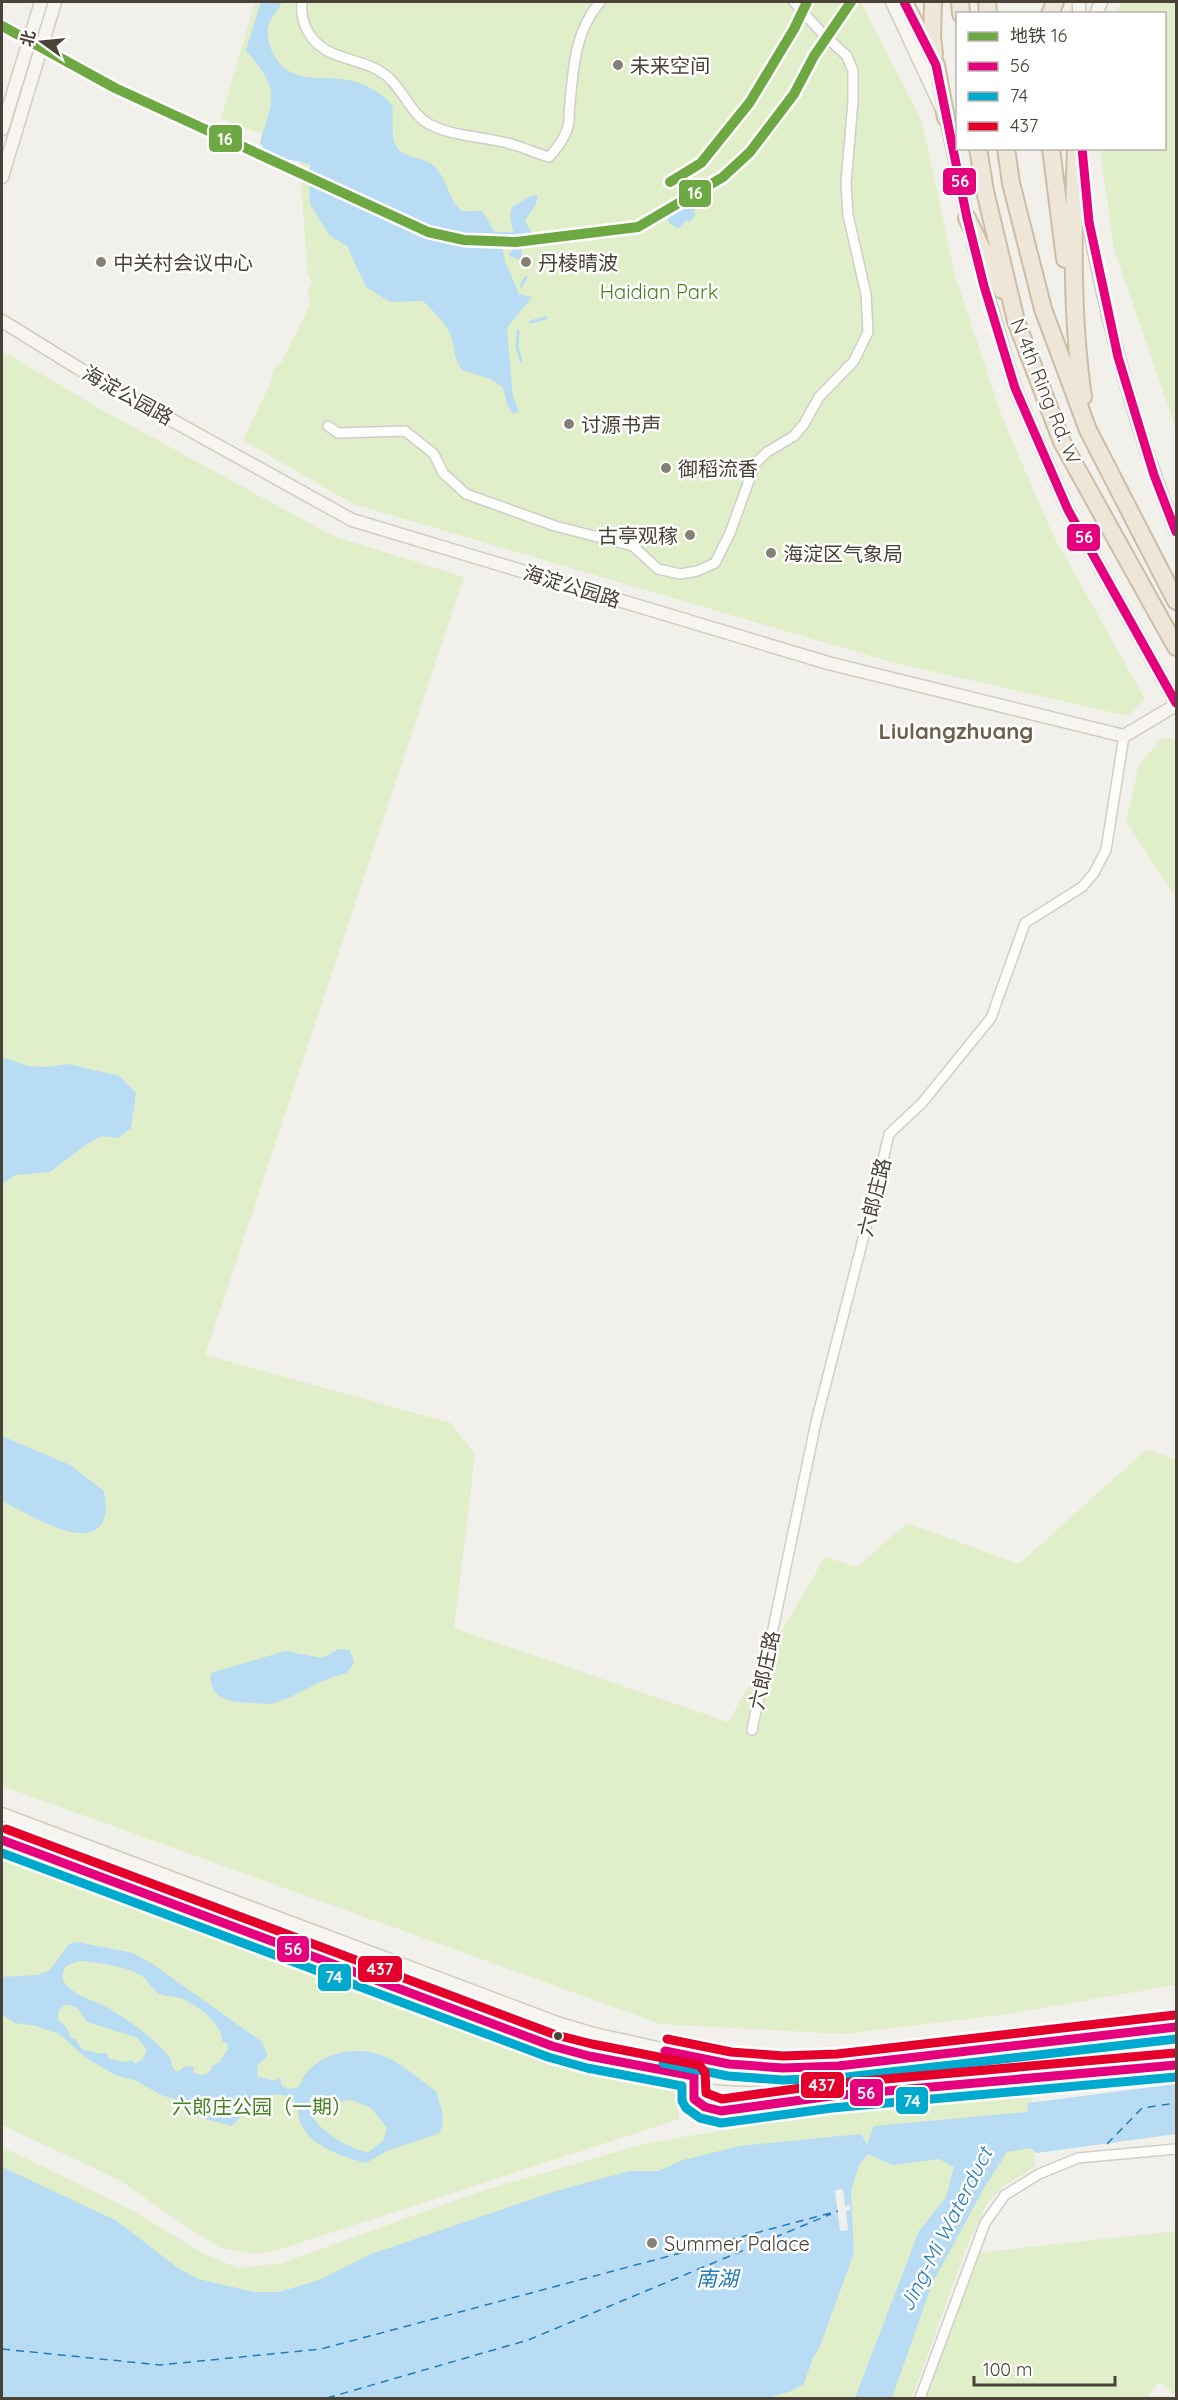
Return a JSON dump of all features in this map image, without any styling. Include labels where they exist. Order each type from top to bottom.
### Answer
[{"type":"highway","points":[[904,2],[936,65]]},
{"type":"highway","points":[[933,2],[932,36],[946,118]]},
{"type":"highway","name":"N 4th Ring Rd. W","points":[[978,150],[985,191],[1016,321],[1062,442],[1176,648]]},
{"type":"highway","name":"N 4th Ring Rd. W","points":[[1006,150],[1011,183],[1043,309],[1088,430],[1176,601]]},
{"type":"highway","points":[[1051,150],[1088,430]]},
{"type":"highway","points":[[1076,150],[1074,220],[1076,340]]},
{"type":"highway","points":[[967,218],[1016,321]]},
{"type":"street","points":[[2,129],[40,2]]},
{"type":"street","points":[[2,177],[55,2]]},
{"type":"street","points":[[302,2],[304,25],[312,41],[340,57],[359,61],[389,77],[417,114],[429,124],[514,144],[549,157],[557,148],[570,122],[577,48],[582,28],[590,13],[600,2]]},
{"type":"street","points":[[328,426],[338,433],[405,431],[434,454],[443,473],[466,494],[555,526],[633,546],[658,568],[680,574],[697,571],[715,563],[730,533],[755,464],[767,452],[794,436],[804,424],[819,397],[854,361],[868,333],[866,294],[848,215],[846,183],[853,101],[853,71],[847,56],[794,2]]},
{"type":"street","points":[[892,2],[946,118],[984,286],[1015,388],[1068,510],[1176,704],[1124,736]]},
{"type":"street","points":[[1082,150],[1089,222],[1118,357],[1154,475],[1176,532]]},
{"type":"street","name":"海淀公园路","points":[[2,321],[78,368],[352,520],[828,663],[1124,736]]},
{"type":"street","name":"六郎庄路","points":[[752,1730],[816,1422],[889,1134],[922,1103],[991,1018],[1025,923],[1083,887],[1094,873],[1106,850],[1124,736]]},
{"type":"street","points":[[2,1814],[560,2024],[729,2064],[783,2068],[838,2066],[1176,2027]]},
{"type":"street","points":[[2,1840],[552,2046],[589,2056],[694,2076],[783,2081],[838,2078],[1176,2039]]},
{"type":"street","points":[[696,2058],[694,2099],[705,2107],[721,2111],[831,2097],[1176,2065]]},
{"type":"street","points":[[920,2398],[985,2223],[1005,2195],[1039,2174],[1078,2158],[1176,2149]]},
{"type":"green space","name":"Haidian Park","points":[[255,2],[861,2],[922,122],[955,275],[1002,417],[1053,535],[1145,699],[1128,716],[891,662],[353,504],[243,440],[270,384],[274,369],[281,363],[310,305],[308,291],[312,282],[308,275],[299,160],[272,154],[260,142],[262,134],[221,118]]},
{"type":"green space","points":[[1122,2],[1176,2],[1176,429],[1114,249],[1100,150],[1166,150],[1166,12],[1117,12]]},
{"type":"green space","points":[[2,351],[102,410],[333,536],[464,577],[205,1355],[451,1423],[475,1455],[454,1628],[728,1722],[825,1557],[857,1567],[907,1523],[1019,1564],[1147,1449],[1176,1460],[1176,1985],[1000,2015],[844,2034],[661,2024],[2,1786]]},
{"type":"green space","points":[[1162,738],[1172,738],[1176,744],[1176,898],[1126,821],[1139,765]]},
{"type":"green space","name":"六郎庄公园（一期）","points":[[2,1854],[553,2066],[677,2085],[679,2119],[275,2251],[252,2254],[222,2248],[194,2232],[119,2180],[2,2125]]},
{"type":"green space","name":"南湖","points":[[1031,2084],[1035,2167],[1005,2185],[987,2203],[965,2251],[912,2398],[2,2398],[2,2147],[134,2211],[202,2253],[238,2268],[282,2263],[482,2191],[643,2144],[810,2115]]},
{"type":"green space","points":[[1176,2231],[1176,2395],[1159,2382],[1147,2398],[924,2398],[976,2253]]},
{"type":"water","points":[[261,2],[282,2],[270,21],[268,39],[271,49],[285,69],[294,74],[314,78],[355,81],[382,96],[392,104],[396,146],[403,153],[433,165],[442,176],[451,197],[463,211],[482,211],[495,232],[513,232],[510,215],[512,207],[529,197],[538,195],[536,204],[525,221],[531,231],[540,238],[539,243],[533,247],[523,243],[521,260],[509,256],[517,239],[509,238],[501,241],[505,261],[519,294],[532,297],[507,328],[513,397],[519,412],[513,414],[507,405],[503,387],[490,379],[462,370],[456,360],[449,331],[423,301],[390,302],[366,287],[347,246],[329,235],[310,204],[309,184],[305,179],[311,165],[276,156],[264,149],[260,142],[269,113],[271,93],[264,74],[246,50]]},
{"type":"water","points":[[683,197],[693,202],[690,206],[694,207],[696,214],[690,222],[687,220],[678,229],[669,223],[666,215],[668,211],[682,210],[685,201]]},
{"type":"water","points":[[2,1057],[28,1066],[48,1067],[68,1064],[120,1076],[136,1093],[131,1128],[118,1138],[102,1136],[87,1144],[50,1172],[15,1175],[2,1184]]},
{"type":"water","points":[[2,1436],[70,1465],[104,1491],[106,1512],[99,1527],[88,1533],[74,1533],[42,1521],[2,1501]]},
{"type":"water","points":[[339,1649],[350,1650],[354,1663],[347,1673],[337,1675],[275,1703],[229,1700],[217,1694],[213,1689],[211,1673],[285,1651],[322,1658]]},
{"type":"water","points":[[77,1942],[133,1953],[151,1963],[261,2041],[268,2055],[257,2066],[258,2077],[276,2081],[278,2078],[281,2079],[281,2085],[288,2089],[299,2087],[313,2066],[335,2054],[361,2051],[393,2060],[436,2091],[443,2119],[441,2129],[438,2134],[389,2150],[366,2163],[329,2150],[312,2139],[301,2124],[294,2101],[285,2096],[276,2094],[260,2100],[232,2126],[191,2115],[173,2098],[163,2096],[135,2080],[117,2076],[85,2057],[59,2034],[36,2026],[15,2023],[2,2014],[2,1977],[38,1975],[50,1970],[69,1944]],"holes":[[[81,1961],[127,1969],[143,1977],[160,1994],[183,1999],[196,2006],[214,2022],[222,2041],[227,2043],[228,2048],[220,2062],[212,2066],[210,2072],[204,2075],[193,2072],[194,2067],[185,2066],[178,2072],[176,2071],[167,2054],[141,2030],[107,2007],[66,1985],[63,1979],[64,1969],[70,1964]],[[64,2005],[75,2007],[87,2022],[138,2038],[147,2050],[142,2060],[135,2064],[132,2060],[124,2062],[110,2059],[106,2053],[83,2050],[75,2039],[70,2037],[67,2028],[58,2019],[58,2012]],[[351,2100],[371,2108],[387,2128],[383,2141],[368,2152],[353,2148],[337,2139],[323,2129],[313,2117],[314,2112],[325,2104]]]},
{"type":"water","name":"南湖","points":[[1176,2084],[1176,2134],[1037,2153],[1031,2148],[1007,2152],[984,2188],[932,2284],[892,2398],[855,2398],[919,2231],[946,2197],[954,2167],[939,2159],[892,2165],[868,2154],[859,2165],[851,2191],[854,2253],[804,2384],[789,2392],[767,2398],[2,2398],[2,2167],[117,2221],[178,2268],[198,2279],[254,2292],[279,2292],[319,2280],[371,2254],[556,2191],[630,2171],[658,2171],[683,2160],[740,2146],[861,2134],[867,2144],[874,2126],[1027,2112],[1028,2103]]},
{"type":"pier","points":[[843,2189],[845,2206],[850,2205],[850,2210],[846,2211],[848,2230],[840,2231],[835,2190]]},
{"type":"waterway","points":[[521,286],[526,277]]},
{"type":"waterway","points":[[530,322],[546,318]]},
{"type":"waterway","points":[[518,331],[517,347],[521,361]]},
{"type":"ferry route","points":[[1107,2144],[1142,2108],[1176,2103]]},
{"type":"ferry route","points":[[2,2349],[160,2365],[321,2349],[838,2211]]},
{"type":"ferry route","points":[[327,2398],[528,2340],[831,2214]]},
{"type":"metro line","name":"16","points":[[670,182],[701,163],[750,102],[794,29],[807,2]]},
{"type":"metro line","name":"16","points":[[2,26],[115,88],[428,232],[464,240],[516,242],[638,227],[723,177],[750,152],[794,94],[814,56],[851,2]]},
{"type":"transit line","name":"56","points":[[904,2],[936,65],[967,218],[984,286],[1015,388],[1068,510],[1176,703]]},
{"type":"transit line","name":"56","points":[[1082,150],[1089,222],[1118,357],[1154,475],[1176,532]]},
{"type":"transit line","name":"437","points":[[6,1829],[556,2035],[699,2065],[705,2072],[706,2093],[722,2099],[830,2084],[1175,2053]]},
{"type":"transit line","name":"56","points":[[2,1840],[552,2046],[589,2056],[694,2076],[694,2099],[705,2107],[721,2111],[831,2096],[1176,2065]]},
{"type":"transit line","name":"74","points":[[2,1853],[548,2057],[587,2068],[682,2086],[682,2101],[686,2108],[700,2118],[721,2123],[832,2108],[1176,2077]]},
{"type":"transit line","name":"437","points":[[667,2039],[731,2052],[783,2056],[837,2054],[1175,2015]]},
{"type":"transit line","name":"56","points":[[665,2051],[729,2064],[783,2068],[838,2066],[1176,2027]]},
{"type":"transit line","name":"74","points":[[663,2063],[728,2076],[783,2080],[838,2078],[1176,2039]]},
{"type":"place","name":"未来空间","points":[[618,65]]},
{"type":"place","name":"中关村会议中心","points":[[101,262]]},
{"type":"place","name":"丹棱晴波","points":[[526,262]]},
{"type":"place","name":"讨源书声","points":[[569,424]]},
{"type":"place","name":"御稻流香","points":[[666,468]]},
{"type":"place","name":"古亭观稼","points":[[690,535]]},
{"type":"place","name":"海淀区气象局","points":[[771,553]]},
{"type":"place","name":"Summer Palace","points":[[652,2243]]},
{"type":"district","name":"Liulangzhuang","points":[[956,731]]},
{"type":"water label","name":"Jing-Mi Waterduct","points":[[945,2229]]}]
